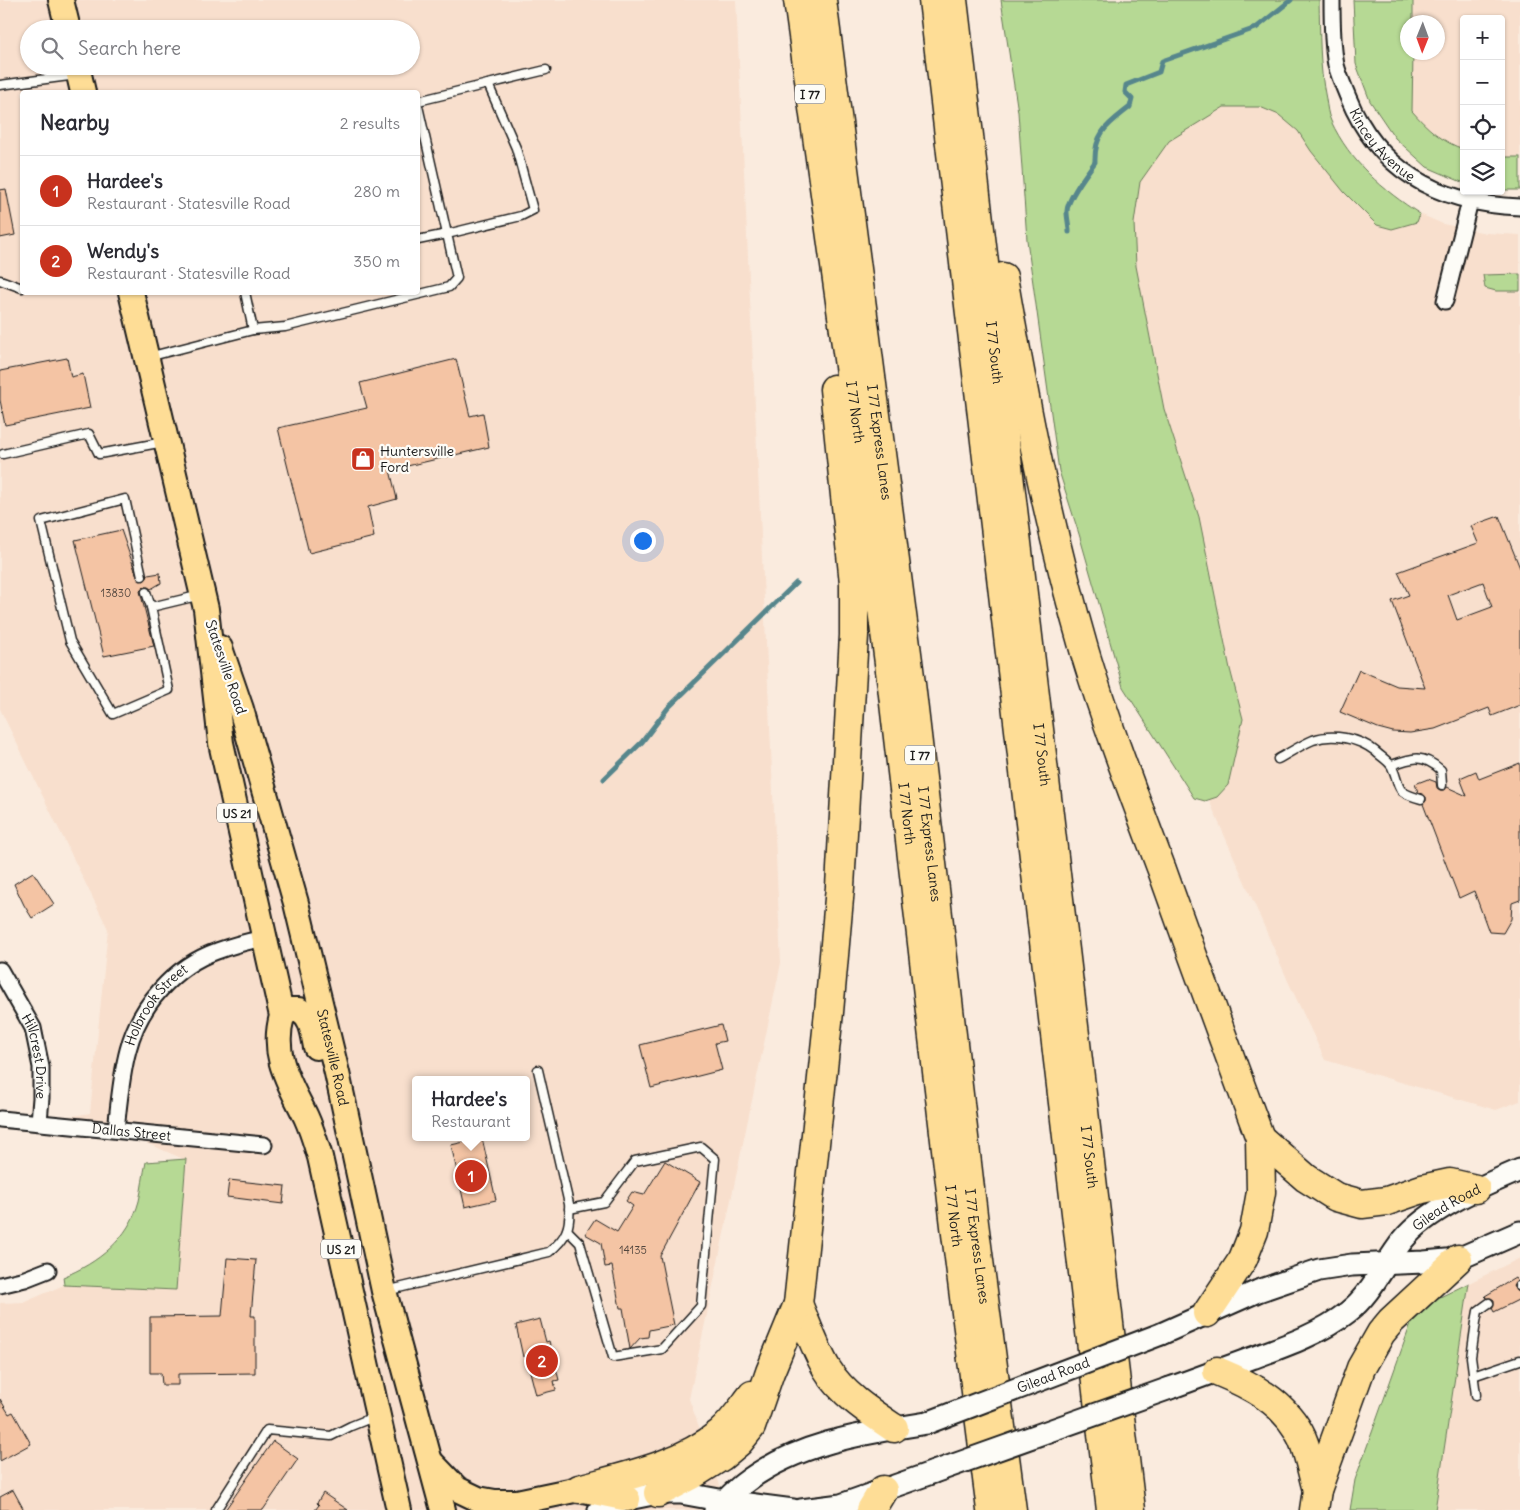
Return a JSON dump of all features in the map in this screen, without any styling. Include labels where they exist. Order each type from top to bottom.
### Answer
[{"type":"highway","name":"I 77 North","points":[[798,0],[881,601],[954,1226],[991,1510]]},
{"type":"highway","name":"I 77 Express Lanes","points":[[822,0],[912,684],[974,1223],[1012,1510]]},
{"type":"highway","points":[[933,0],[1111,1510]]},
{"type":"highway","points":[[954,0],[1032,438],[1066,585],[1104,712],[1260,1138],[1261,1192],[1254,1231],[1243,1259],[1207,1313]]},
{"type":"highway","name":"I 77 South","points":[[954,0],[1131,1510]]},
{"type":"highway","points":[[658,1493],[721,1457],[739,1442],[751,1427],[770,1372],[798,1304],[831,993],[840,887],[854,635],[854,583],[819,242],[823,188]]},
{"type":"highway","points":[[1260,1138],[1306,1178],[1336,1196],[1362,1204],[1386,1200],[1450,1183],[1476,1189]]},
{"type":"highway","points":[[1315,1500],[1361,1368],[1381,1333],[1391,1320],[1458,1259]]},
{"type":"highway","points":[[798,1304],[827,1369],[835,1380],[868,1411],[894,1428]]},
{"type":"highway","points":[[1217,1371],[1245,1383],[1260,1392],[1287,1415],[1302,1439],[1315,1500]]},
{"type":"highway","points":[[579,1489],[643,1471],[699,1448],[722,1431],[737,1416],[770,1372]]},
{"type":"main road","points":[[61,0],[66,20]]},
{"type":"main road","name":"Statesville Road","points":[[132,295],[204,602],[244,718],[296,903],[337,1073],[384,1291],[443,1510]]},
{"type":"main road","name":"Statesville Road","points":[[204,602],[221,743],[282,1016],[278,1031],[278,1046],[282,1065],[306,1117],[320,1158],[399,1510]]},
{"type":"main road","points":[[282,1016],[290,1010],[299,1010],[308,1016],[322,1072],[337,1073]]},
{"type":"main road","name":"Gilead Road","points":[[801,1510],[877,1500],[934,1472],[1294,1343],[1346,1314],[1359,1303],[1404,1239],[1433,1214],[1476,1189],[1520,1170]]},
{"type":"main road","name":"Gilead Road","points":[[720,1506],[743,1484],[790,1456],[828,1442],[927,1423],[1161,1334],[1280,1283],[1319,1270],[1352,1265],[1458,1259],[1520,1232]]},
{"type":"main road","points":[[430,1461],[457,1489],[478,1499],[495,1502],[517,1502],[579,1489],[628,1499]]},
{"type":"main road","points":[[388,1510],[393,1487]]},
{"type":"main road","points":[[599,1510],[628,1499],[658,1493],[688,1494],[720,1506],[793,1510]]},
{"type":"street","name":"Kincey Avenue","points":[[1332,0],[1336,65],[1356,118],[1380,150],[1403,171],[1429,187],[1456,198],[1493,206],[1520,207]]},
{"type":"street","points":[[1445,301],[1470,201]]},
{"type":"street","name":"Holbrook Street","points":[[116,1130],[120,1084],[128,1048],[139,1020],[158,991],[184,968],[215,951],[265,938]]},
{"type":"street","name":"Hillcrest Drive","points":[[0,970],[33,1028],[41,1067],[39,1122]]},
{"type":"street","name":"Dallas Street","points":[[0,1119],[264,1145]]},
{"type":"street","points":[[0,1285],[25,1280],[48,1270]]},
{"type":"lane","points":[[420,101],[546,70]]},
{"type":"lane","points":[[0,85],[80,78]]},
{"type":"lane","points":[[420,240],[521,216],[532,210],[516,148],[488,84]]},
{"type":"lane","points":[[420,115],[456,278],[449,286],[420,293]]},
{"type":"lane","points":[[0,280],[20,287]]},
{"type":"lane","points":[[246,295],[253,330]]},
{"type":"lane","points":[[146,358],[253,330],[284,327],[413,295]]},
{"type":"lane","points":[[3,454],[89,434],[99,454],[166,441]]},
{"type":"lane","points":[[142,576],[125,499],[40,522],[70,641],[113,714],[169,690],[146,592]]},
{"type":"lane","points":[[151,607],[204,602]]},
{"type":"lane","points":[[1278,759],[1313,740],[1329,736],[1350,739],[1371,748],[1392,766],[1397,784],[1405,794],[1421,799]]},
{"type":"lane","points":[[1392,766],[1413,757],[1431,761],[1441,770],[1442,785]]},
{"type":"lane","points":[[384,1291],[549,1252],[560,1244],[568,1230],[570,1217],[538,1070]]},
{"type":"lane","points":[[568,1230],[580,1243],[614,1358],[662,1349],[700,1306],[715,1159],[701,1147],[635,1161],[604,1202],[569,1210]]},
{"type":"lane","points":[[1476,1396],[1471,1357],[1478,1311],[1489,1303]]},
{"type":"lane","points":[[1474,1376],[1520,1360]]},
{"type":"lane","points":[[216,1510],[267,1430],[331,1436],[378,1415]]},
{"type":"shaded area","points":[[0,0],[736,0],[781,963],[689,1399],[729,1510],[0,1510],[0,1303],[25,1302],[64,1285],[176,1290],[186,1160],[116,1130],[39,1122],[90,1113],[108,929],[0,709]]},
{"type":"shaded area","points":[[1319,0],[1320,71],[1330,120],[1347,150],[1369,176],[1391,196],[1420,214],[1443,224],[1486,233],[1520,235],[1520,1101],[1496,1110],[1325,1060],[1222,830],[1192,761],[1084,165]]},
{"type":"shaded area","points":[[1353,0],[1520,0],[1520,190],[1505,190],[1505,15],[1460,15],[1460,181],[1427,167],[1395,138],[1370,101],[1356,64]]},
{"type":"shaded area","points":[[1520,1258],[1520,1510],[1435,1510],[1469,1283]]},
{"type":"green space","points":[[1001,0],[1319,0],[1322,74],[1331,121],[1348,149],[1369,174],[1393,195],[1420,214],[1417,222],[1392,229],[1377,225],[1344,192],[1311,151],[1298,131],[1279,115],[1260,107],[1224,107],[1169,141],[1140,182],[1134,223],[1136,266],[1164,409],[1199,517],[1230,669],[1243,719],[1228,785],[1217,797],[1205,801],[1194,798],[1123,687],[1059,471],[1027,240],[1018,112]]},
{"type":"green space","points":[[1353,0],[1413,0],[1413,15],[1400,15],[1400,60],[1413,60],[1412,111],[1435,134],[1460,148],[1460,181],[1427,167],[1395,138],[1370,101],[1356,64]]},
{"type":"green space","points":[[1505,157],[1520,157],[1520,190],[1505,190]]},
{"type":"green space","points":[[1520,274],[1520,291],[1496,291],[1485,288],[1483,275]]},
{"type":"green space","points":[[186,1159],[176,1290],[64,1285],[63,1277],[100,1257],[120,1238],[128,1227],[139,1201],[146,1162]]},
{"type":"green space","points":[[1469,1283],[1435,1510],[1350,1510],[1355,1480],[1410,1326],[1422,1308]]},
{"type":"building","points":[[6,189],[15,235],[0,238],[0,190]]},
{"type":"building","points":[[67,358],[71,377],[83,374],[90,408],[5,425],[0,400],[0,371]]},
{"type":"building","name":"Huntersville Ford","points":[[456,359],[470,416],[483,413],[489,447],[390,470],[397,499],[368,507],[374,537],[309,553],[278,428],[367,408],[360,383]]},
{"type":"building","points":[[1499,516],[1520,568],[1520,705],[1492,716],[1489,708],[1435,729],[1410,733],[1393,732],[1378,728],[1340,712],[1359,670],[1397,686],[1425,688],[1392,601],[1409,595],[1398,572],[1478,543],[1471,526]],"holes":[[[1483,582],[1492,607],[1457,620],[1448,595]]]},
{"type":"building","points":[[121,530],[138,579],[144,581],[148,575],[160,573],[161,583],[151,589],[144,587],[140,591],[154,646],[104,656],[75,540]]},
{"type":"building","points":[[1520,763],[1520,900],[1512,903],[1511,919],[1503,933],[1489,932],[1474,891],[1459,898],[1423,804],[1426,801],[1426,797],[1418,792],[1415,784],[1428,779],[1436,782],[1437,788],[1440,790],[1445,790],[1447,787],[1467,796],[1460,778],[1476,771],[1479,779]]},
{"type":"building","points":[[33,872],[54,904],[32,918],[14,884]]},
{"type":"building","points":[[721,1025],[725,1041],[715,1043],[722,1070],[651,1088],[640,1045]]},
{"type":"building","points":[[469,1141],[483,1141],[496,1200],[465,1207],[451,1145]]},
{"type":"building","points":[[665,1161],[700,1182],[660,1256],[674,1325],[649,1330],[648,1337],[640,1338],[630,1349],[623,1308],[620,1308],[612,1266],[605,1267],[601,1243],[585,1234],[595,1219],[617,1232],[633,1206],[626,1201],[632,1192],[644,1195]]},
{"type":"building","points":[[229,1180],[285,1186],[283,1204],[227,1197]]},
{"type":"building","points":[[227,1258],[256,1260],[251,1316],[255,1316],[255,1373],[178,1374],[178,1385],[162,1385],[161,1373],[150,1373],[150,1317],[222,1316]]},
{"type":"building","points":[[1515,1278],[1517,1281],[1513,1286],[1516,1291],[1520,1292],[1520,1299],[1494,1312],[1492,1308],[1494,1300],[1485,1296]]},
{"type":"building","points":[[540,1319],[546,1342],[549,1341],[559,1380],[554,1381],[556,1390],[536,1395],[526,1356],[523,1357],[516,1325]]},
{"type":"building","points":[[0,1399],[9,1414],[13,1412],[31,1444],[0,1461]]},
{"type":"building","points":[[273,1441],[298,1459],[263,1510],[225,1510]]},
{"type":"building","points":[[13,1490],[24,1510],[0,1510],[0,1497]]},
{"type":"building","points":[[323,1493],[348,1510],[315,1510]]},
{"type":"waterway","points":[[1069,232],[1068,207],[1078,186],[1095,162],[1095,152],[1100,136],[1109,124],[1130,107],[1132,99],[1125,92],[1126,85],[1159,72],[1162,61],[1256,28],[1291,0]]},
{"type":"waterway","points":[[604,779],[642,742],[668,708],[796,583]]},
{"type":"place","name":"Huntersville Ford","points":[[363,459]]},
{"type":"place","name":"Hardee's","points":[[471,1176]]},
{"type":"place","name":"Wendy's","points":[[542,1361]]}]
